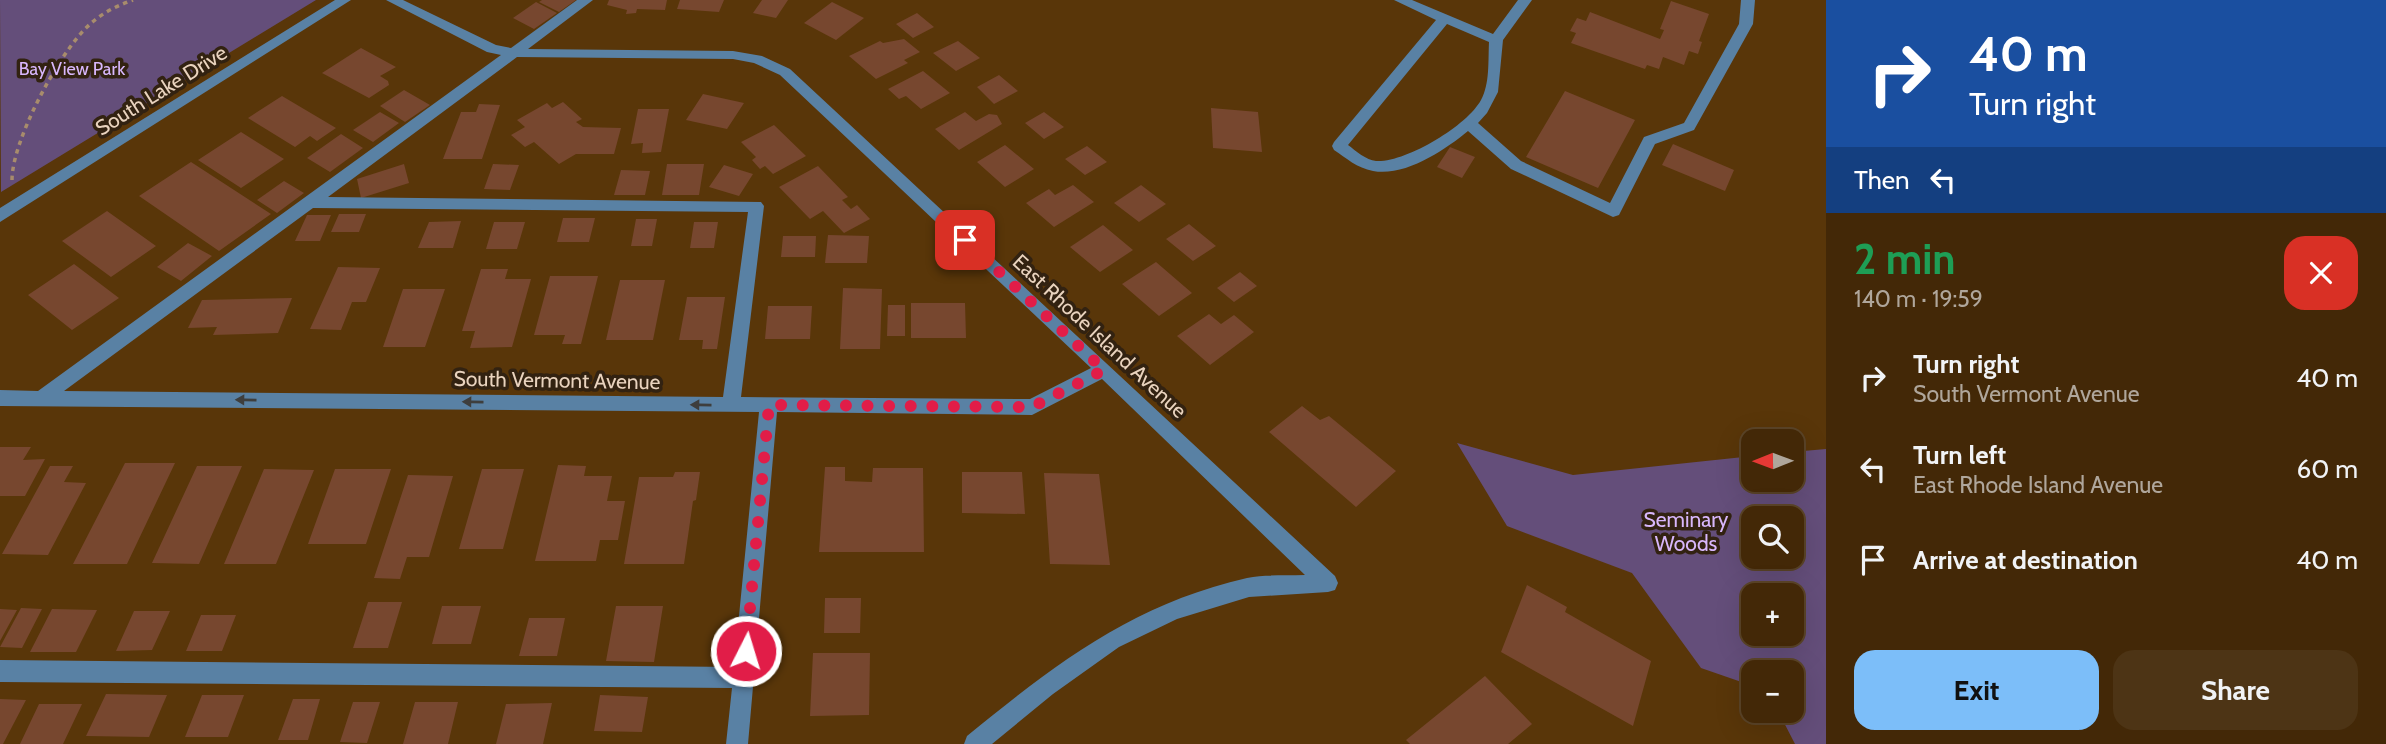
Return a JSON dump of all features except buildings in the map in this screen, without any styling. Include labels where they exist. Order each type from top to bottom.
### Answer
[{"type":"street","name":"South Lake Drive","points":[[0,216],[344,0]]},
{"type":"street","name":"East Rhode Island Avenue","points":[[393,0],[492,49],[511,52],[704,53],[757,59],[785,72],[1328,583],[1249,587],[1173,610],[1112,640],[1045,686],[975,744]]},
{"type":"street","points":[[40,399],[511,52],[586,0]]},
{"type":"street","points":[[1401,0],[1496,40]]},
{"type":"street","points":[[1469,123],[1516,165],[1613,211],[1649,141],[1689,126],[1746,24],[1748,0]]},
{"type":"street","points":[[1444,18],[1339,146],[1362,162],[1378,167],[1405,161],[1469,123],[1488,100],[1496,40],[1522,3]]},
{"type":"street","points":[[309,202],[756,206],[731,405]]},
{"type":"street","name":"South Vermont Avenue","points":[[0,398],[1032,407],[1104,370]]},
{"type":"street","points":[[737,744],[769,405]]},
{"type":"street","points":[[0,671],[743,678]]},
{"type":"path","points":[[13,183],[12,162],[62,60],[85,28],[114,7],[133,0]]},
{"type":"green space","name":"Bay View Park","points":[[0,0],[316,0],[1,192]]},
{"type":"green space","name":"Seminary Woods","points":[[1457,443],[1573,475],[1741,457],[1741,492],[1804,492],[1804,451],[1826,449],[1826,744],[1795,744],[1784,723],[1804,723],[1804,660],[1741,660],[1741,682],[1701,668],[1632,573],[1507,526]]},
{"type":"route","points":[[746,651],[769,405],[1032,407],[1104,370],[965,240]]}]
